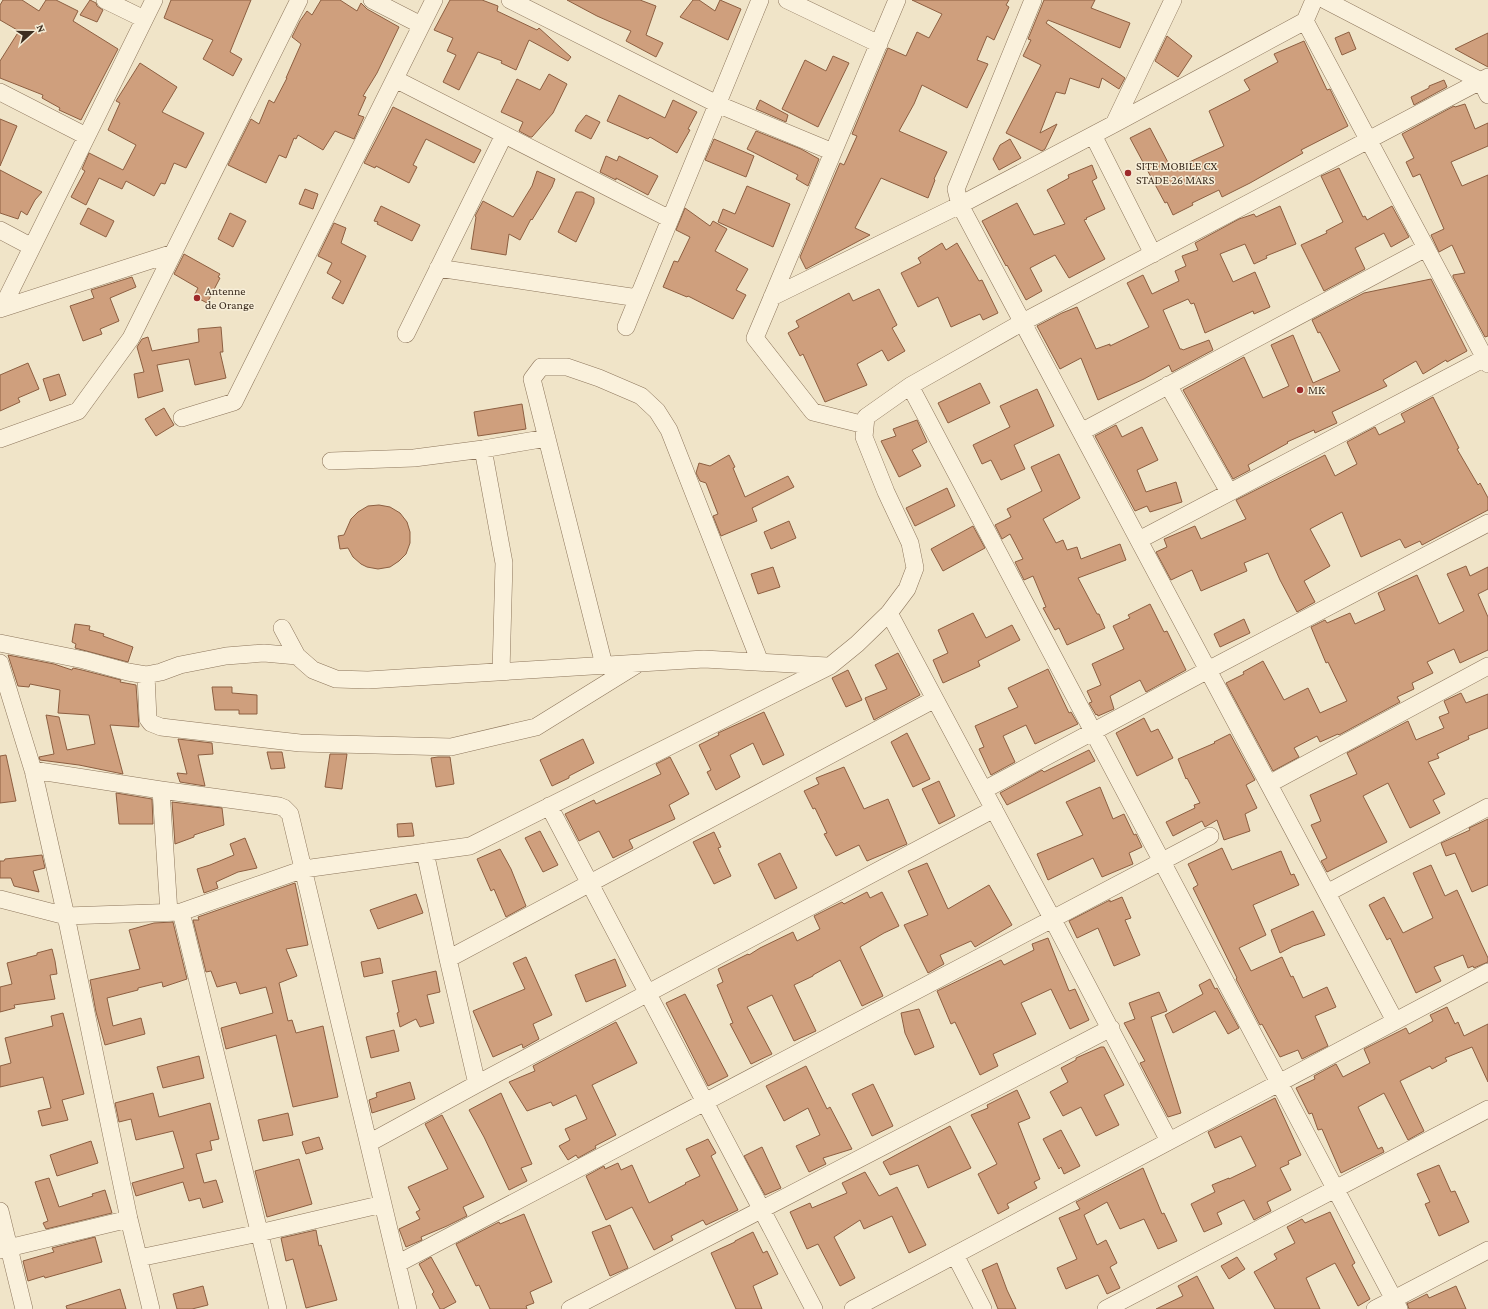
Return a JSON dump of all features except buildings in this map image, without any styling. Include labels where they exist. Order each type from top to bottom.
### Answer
[{"type":"street","points":[[105,0],[144,19]]},
{"type":"street","points":[[1,309],[154,0]]},
{"type":"street","points":[[0,439],[78,411],[131,338],[299,0]]},
{"type":"street","points":[[372,0],[422,25]]},
{"type":"street","points":[[182,418],[234,402],[434,0]]},
{"type":"street","points":[[510,0],[717,104],[833,152]]},
{"type":"street","points":[[626,327],[760,0]]},
{"type":"street","points":[[787,0],[879,44]]},
{"type":"street","points":[[865,425],[813,412],[755,338],[897,0]]},
{"type":"street","points":[[1033,0],[956,189],[960,205],[1395,1021]]},
{"type":"street","points":[[1114,124],[1173,0]]},
{"type":"street","points":[[772,297],[960,205],[1305,21],[1314,0]]},
{"type":"street","points":[[1325,0],[1486,84]]},
{"type":"street","points":[[1139,540],[1229,492],[1486,361],[1305,21]]},
{"type":"street","points":[[394,79],[670,220]]},
{"type":"street","points":[[0,899],[66,916],[175,912],[304,869],[470,846],[830,666],[857,644],[889,614],[907,588],[915,568],[910,543],[886,492],[864,437],[866,417],[910,386],[1023,322],[1369,140],[1486,84]]},
{"type":"street","points":[[0,92],[86,136]]},
{"type":"street","points":[[406,334],[504,135]]},
{"type":"street","points":[[1093,135],[1153,254]]},
{"type":"street","points":[[0,230],[32,247]]},
{"type":"street","points":[[1081,432],[1426,248]]},
{"type":"street","points":[[1,309],[173,253]]},
{"type":"street","points":[[438,268],[638,298]]},
{"type":"street","points":[[604,666],[532,379],[542,367],[567,367],[599,378],[641,396],[657,411],[669,430],[760,662]]},
{"type":"street","points":[[1168,385],[1229,492]]},
{"type":"street","points":[[910,386],[1396,1304]]},
{"type":"street","points":[[331,461],[414,458],[483,449],[547,438]]},
{"type":"street","points":[[483,449],[504,563],[501,672]]},
{"type":"street","points":[[984,790],[1488,523]]},
{"type":"street","points":[[889,614],[1170,1141]]},
{"type":"street","points":[[282,628],[297,656],[313,670],[336,680],[368,680],[704,659],[830,666]]},
{"type":"street","points":[[0,643],[84,660],[128,672],[146,675],[161,672],[180,665],[226,656],[264,653],[297,656]]},
{"type":"street","points":[[0,663],[33,770],[66,916],[129,1219],[151,1309]]},
{"type":"street","points":[[146,675],[148,719],[151,723],[161,727],[300,743],[451,747],[536,727],[638,663]]},
{"type":"street","points":[[1269,784],[1488,666]]},
{"type":"street","points":[[448,959],[935,699]]},
{"type":"street","points":[[33,770],[284,808],[290,814],[408,1309]]},
{"type":"street","points":[[160,790],[175,912],[278,1309]]},
{"type":"street","points":[[549,806],[814,1309]]},
{"type":"street","points":[[1327,893],[1488,807]]},
{"type":"street","points":[[369,1143],[994,809]]},
{"type":"street","points":[[397,1264],[1210,836]]},
{"type":"street","points":[[425,852],[477,1084]]},
{"type":"street","points":[[853,1309],[1488,972]]},
{"type":"street","points":[[570,1309],[1111,1028]]},
{"type":"street","points":[[1106,1309],[1488,1109]]},
{"type":"street","points":[[139,1258],[259,1233],[383,1204]]},
{"type":"street","points":[[0,1211],[4,1249],[24,1309]]},
{"type":"street","points":[[4,1249],[129,1219]]},
{"type":"street","points":[[1375,1309],[1396,1304],[1488,1250]]},
{"type":"street","points":[[955,1255],[983,1309]]},
{"type":"place","name":"SITE MOBILE CX STADE 26 MARS","points":[[1128,173]]},
{"type":"place","name":"Antenne de Orange","points":[[197,298]]},
{"type":"place","name":"MK","points":[[1300,390]]}]
